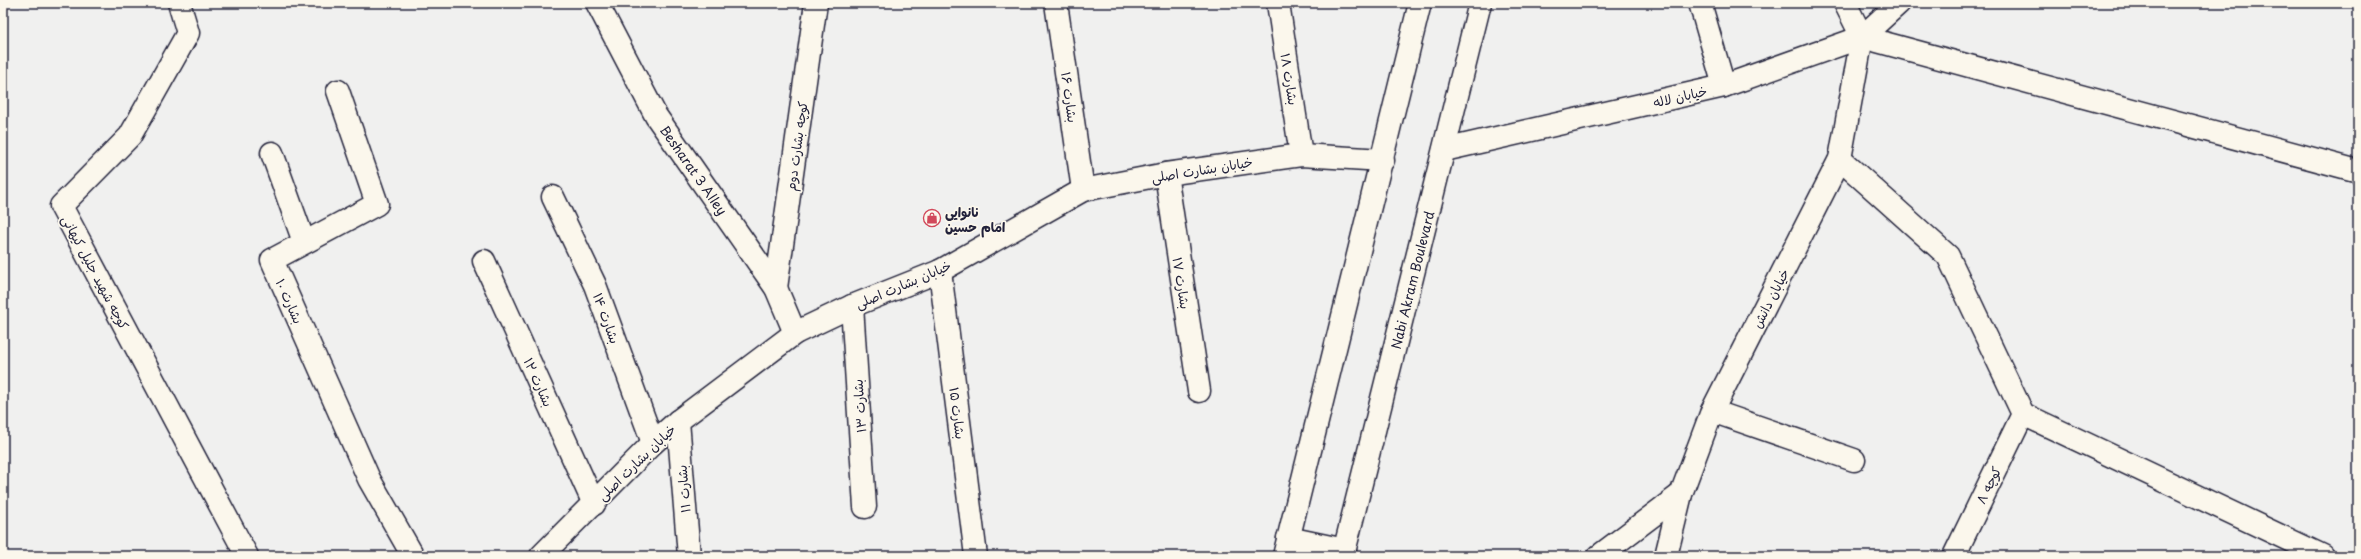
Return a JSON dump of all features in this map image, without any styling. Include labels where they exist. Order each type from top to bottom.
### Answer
[{"type":"street","name":"کوچه شهید جلیل کیهانی","points":[[179,3],[188,33],[130,136],[61,206],[247,556]]},
{"type":"street","name":"Besharat 3 Alley","points":[[597,3],[656,116],[776,288],[795,333]]},
{"type":"street","name":"کوچه بشارت دوم","points":[[776,288],[816,3]]},
{"type":"street","name":"بشارت ۱۶","points":[[1056,3],[1083,190]]},
{"type":"street","name":"بشارت ۱۸","points":[[1278,3],[1301,155]]},
{"type":"street","points":[[1344,553],[1286,547],[1383,160],[1420,3]]},
{"type":"street","name":"Nabi Akram Boulevard","points":[[1344,553],[1480,3]]},
{"type":"street","points":[[1700,3],[1724,86]]},
{"type":"street","points":[[1845,3],[1862,37],[2358,170]]},
{"type":"street","name":"خیابان لاله","points":[[1444,150],[1724,86],[1862,37],[1900,3]]},
{"type":"street","name":"خیابان دانش","points":[[1666,556],[1681,494],[1712,411],[1840,160],[1862,37]]},
{"type":"street","name":"بشارت ۱۰","points":[[338,91],[377,204],[272,260],[369,479],[413,556]]},
{"type":"street","points":[[272,153],[304,242]]},
{"type":"street","name":"خیابان بشارت اصلی","points":[[541,556],[678,421],[795,333],[852,306],[940,271],[1083,190],[1166,174],[1301,155],[1383,160]]},
{"type":"street","points":[[1840,160],[1948,256],[2023,414],[2323,556]]},
{"type":"street","name":"بشارت ۱۷","points":[[1166,174],[1198,391]]},
{"type":"street","name":"بشارت ۱۴","points":[[553,197],[595,285],[653,444]]},
{"type":"street","name":"بشارت ۱۲","points":[[484,261],[594,504]]},
{"type":"street","name":"بشارت ۱۵","points":[[940,271],[976,556]]},
{"type":"street","name":"بشارت ۱۳","points":[[852,306],[865,507]]},
{"type":"street","points":[[1712,411],[1854,460]]},
{"type":"street","name":"کوچه ۸","points":[[1954,556],[2023,414]]},
{"type":"street","name":"بشارت ۱۱","points":[[678,421],[689,556]]},
{"type":"street","points":[[1599,556],[1681,494]]},
{"type":"place","name":"نانوایی امام حسین","points":[[932,218]]}]
